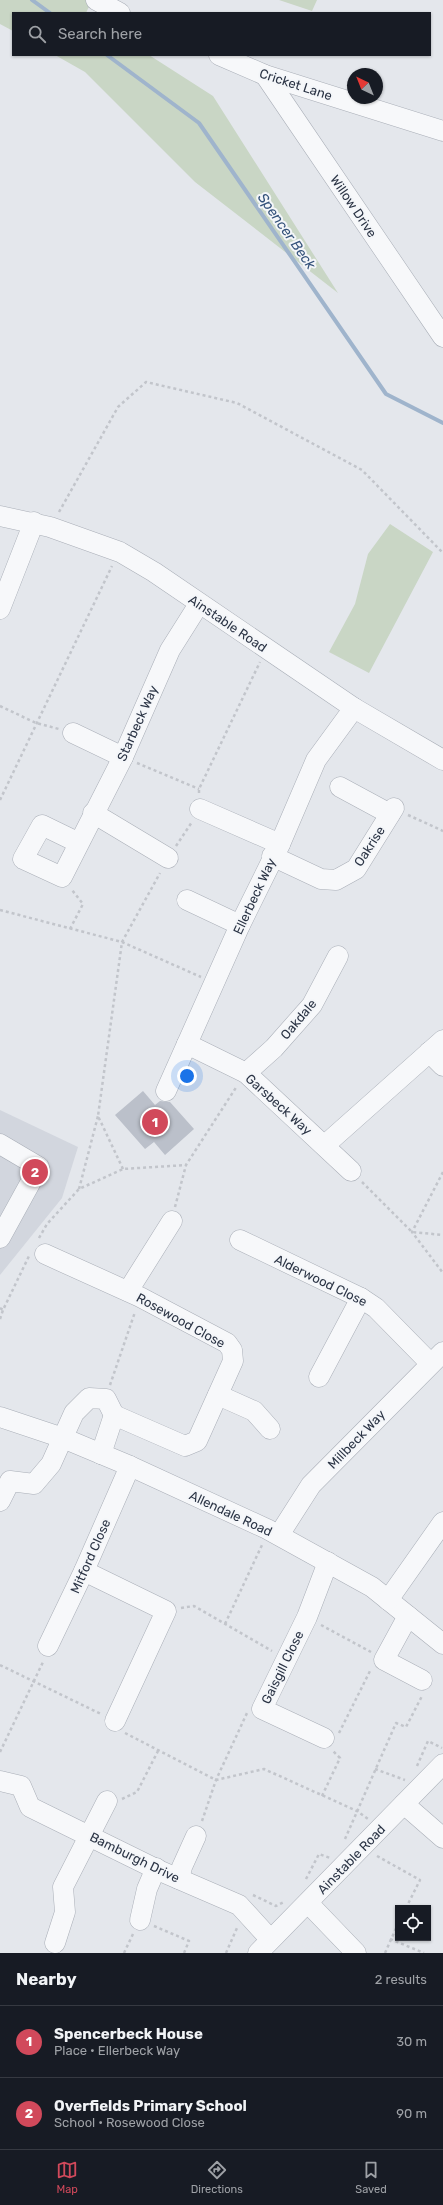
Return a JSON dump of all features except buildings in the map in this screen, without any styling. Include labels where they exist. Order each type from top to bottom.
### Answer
[{"type":"street","points":[[96,0],[118,12]]},
{"type":"street","name":"Cricket Lane","points":[[221,56],[265,75],[443,131]]},
{"type":"street","name":"Willow Drive","points":[[265,75],[443,338]]},
{"type":"street","name":"Ainstable Road","points":[[0,516],[42,525],[120,552],[154,572],[199,604],[321,683],[354,708],[443,760]]},
{"type":"street","points":[[0,609],[42,525]]},
{"type":"street","name":"Starbeck Way","points":[[62,877],[93,813],[123,757],[170,650],[199,604]]},
{"type":"street","name":"Ellerbeck Way","points":[[166,1090],[316,760],[354,708]]},
{"type":"street","points":[[73,733],[123,757]]},
{"type":"street","points":[[340,786],[392,811]]},
{"type":"street","name":"Oakrise","points":[[200,809],[276,850],[321,879],[336,880],[356,869],[392,811]]},
{"type":"street","points":[[93,813],[168,858]]},
{"type":"street","points":[[62,877],[23,859],[42,825],[79,843]]},
{"type":"street","points":[[187,900],[240,925]]},
{"type":"street","name":"Oakdale","points":[[246,1073],[274,1048],[312,1005],[338,956]]},
{"type":"street","name":"Garsbeck Way","points":[[187,1044],[246,1073],[325,1145],[351,1172]]},
{"type":"street","points":[[325,1145],[438,1053]]},
{"type":"street","points":[[0,1144],[39,1167],[0,1238]]},
{"type":"street","points":[[128,1291],[172,1220]]},
{"type":"street","name":"Alderwood Close","points":[[240,1240],[361,1298],[376,1308],[437,1357]]},
{"type":"street","name":"Rosewood Close","points":[[38,1249],[73,1267],[128,1291],[227,1343],[232,1350],[233,1361],[197,1441],[186,1446],[114,1415]]},
{"type":"street","points":[[319,1377],[361,1298]]},
{"type":"street","name":"Millbeck Way","points":[[274,1532],[311,1485],[437,1357]]},
{"type":"street","points":[[218,1395],[254,1411],[270,1429]]},
{"type":"street","points":[[0,1501],[5,1479],[34,1484],[51,1464],[74,1413],[90,1398],[106,1399],[114,1415],[101,1454]]},
{"type":"street","name":"Allendale Road","points":[[0,1417],[63,1438],[130,1466],[274,1532],[372,1587],[443,1644]]},
{"type":"street","name":"Mitford Close","points":[[48,1646],[84,1571],[130,1466]]},
{"type":"street","points":[[388,1600],[443,1522]]},
{"type":"street","name":"Gaisgill Close","points":[[328,1562],[307,1617],[262,1709],[331,1737]]},
{"type":"street","points":[[84,1571],[166,1611],[115,1721]]},
{"type":"street","points":[[408,1616],[384,1660],[422,1680]]},
{"type":"street","name":"Ainstable Road","points":[[264,1946],[308,1903],[362,1848],[379,1828],[443,1764]]},
{"type":"street","name":"Bamburgh Drive","points":[[0,1781],[21,1786],[30,1807],[179,1879],[239,1905],[264,1946]]},
{"type":"street","points":[[55,1943],[65,1912],[63,1887],[107,1801]]},
{"type":"street","points":[[404,1804],[443,1838]]},
{"type":"street","points":[[179,1879],[182,1867],[196,1836]]},
{"type":"street","points":[[140,1920],[147,1889],[156,1868]]},
{"type":"street","points":[[308,1903],[356,1953]]},
{"type":"path","points":[[42,525],[118,406],[146,382],[237,403],[362,470],[443,553]]},
{"type":"path","points":[[0,800],[120,552]]},
{"type":"path","points":[[79,1189],[98,1116],[122,942],[168,858],[200,809],[199,789],[267,649]]},
{"type":"path","points":[[0,706],[36,723],[73,733]]},
{"type":"path","points":[[123,757],[199,789]]},
{"type":"path","points":[[392,811],[443,832]]},
{"type":"path","points":[[62,877],[83,904],[70,929]]},
{"type":"path","points":[[0,910],[122,942],[214,982]]},
{"type":"path","points":[[98,1116],[123,1169]]},
{"type":"path","points":[[0,1319],[3,1310],[38,1249],[47,1224],[79,1189],[123,1169],[186,1165]]},
{"type":"path","points":[[351,1172],[412,1232],[443,1273]]},
{"type":"path","points":[[412,1232],[443,1172]]},
{"type":"path","points":[[412,1232],[443,1235]]},
{"type":"path","points":[[225,1624],[274,1532]]},
{"type":"path","points":[[166,1611],[194,1606],[286,1660]]},
{"type":"path","points":[[307,1617],[384,1660]]},
{"type":"path","points":[[0,1752],[35,1681],[46,1655],[48,1646]]},
{"type":"path","points":[[322,1796],[340,1758],[330,1749],[331,1737],[373,1664],[384,1660]]},
{"type":"path","points":[[0,1665],[115,1721],[124,1733],[216,1780],[264,1769],[357,1811],[379,1828]]},
{"type":"path","points":[[340,1846],[345,1840],[396,1723],[406,1727],[428,1684],[422,1680]]},
{"type":"path","points":[[196,1836],[216,1780],[247,1713],[257,1716],[262,1709]]},
{"type":"path","points":[[416,1768],[428,1741],[443,1749]]},
{"type":"path","points":[[107,1801],[128,1798],[138,1792],[158,1751]]},
{"type":"path","points":[[375,1769],[410,1782]]},
{"type":"path","points":[[362,1848],[420,1880],[408,1905]]},
{"type":"path","points":[[306,1880],[319,1854],[330,1858],[335,1852]]},
{"type":"path","points":[[246,1892],[276,1906],[288,1900]]},
{"type":"path","points":[[124,1953],[140,1920],[189,1941],[184,1953]]},
{"type":"path","points":[[386,1953],[390,1939],[395,1930]]},
{"type":"path","points":[[390,1939],[424,1953]]},
{"type":"shaded area","points":[[0,1110],[78,1147],[62,1198],[0,1275]]},
{"type":"green space","points":[[0,0],[92,0],[86,12],[12,12],[12,30],[0,24]]},
{"type":"green space","points":[[279,0],[317,0],[312,11]]},
{"type":"green space","points":[[57,56],[151,56],[213,96],[338,293],[195,182],[85,72]]},
{"type":"green space","points":[[390,524],[433,552],[369,673],[329,652],[355,604],[368,554]]},
{"type":"waterway","name":"Spencer Beck","points":[[32,0],[49,12]]},
{"type":"waterway","name":"Spencer Beck","points":[[108,56],[199,123],[386,394],[443,423]]},
{"type":"place","name":"Spencerbeck House","points":[[155,1122]]},
{"type":"place","name":"Overfields Primary School","points":[[35,1172]]}]
